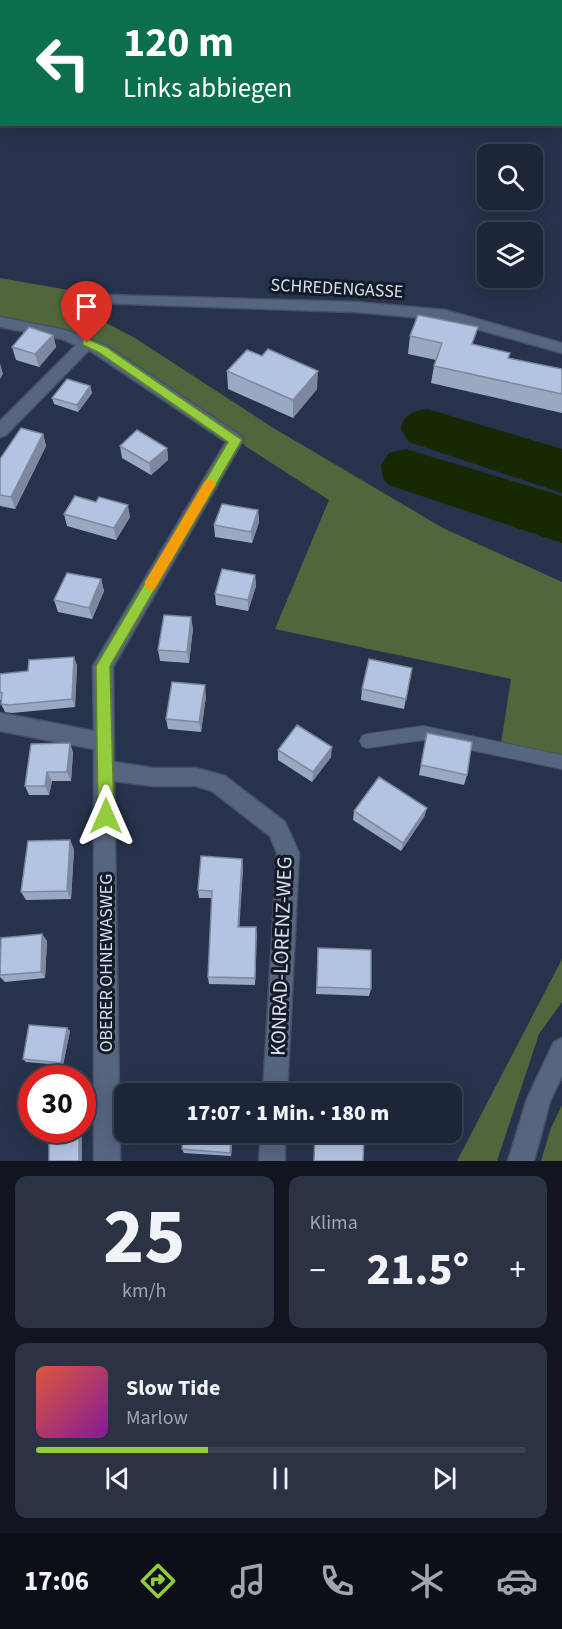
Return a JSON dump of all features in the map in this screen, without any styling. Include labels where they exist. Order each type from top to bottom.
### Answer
[{"type":"street","name":"SCHREDENGASSE","points":[[105,300],[356,307],[445,315],[562,348]]},
{"type":"street","points":[[0,322],[87,343]]},
{"type":"street","points":[[0,431],[87,343]]},
{"type":"street","name":"OBERER OHNEWASWEG","points":[[87,343],[102,350],[235,440],[103,666],[102,742],[106,770],[107,1161]]},
{"type":"street","points":[[0,722],[102,742]]},
{"type":"street","name":"KONRAD-LORENZ-WEG","points":[[106,770],[153,777],[196,777],[218,783],[278,829],[288,854],[276,1083]]},
{"type":"street","points":[[521,1161],[538,1099],[562,1050]]},
{"type":"street","points":[[272,1161],[273,1143]]},
{"type":"lane","points":[[367,741],[423,733],[562,762]]},
{"type":"shaded area","points":[[0,278],[103,296],[106,307],[95,317],[135,338],[270,426],[443,528],[562,582],[562,770],[499,756],[511,679],[275,629],[329,500],[245,446],[235,431],[89,339],[56,329],[0,319]]},
{"type":"shaded area","points":[[427,409],[562,449],[562,493],[409,442],[401,430],[406,417]]},
{"type":"shaded area","points":[[406,449],[562,496],[562,543],[389,485],[383,479],[381,465],[389,453]]},
{"type":"shaded area","points":[[562,959],[562,1002],[539,1034],[497,1161],[457,1161]]},
{"type":"shaded area","points":[[562,1105],[562,1161],[541,1161],[551,1128]]},
{"type":"building","points":[[418,315],[478,327],[472,344],[510,353],[508,358],[562,369],[562,394],[434,366],[442,343],[410,336]]},
{"type":"building","points":[[29,327],[53,335],[35,354],[12,347]]},
{"type":"building","points":[[268,349],[318,371],[293,400],[227,371],[247,350],[262,356]]},
{"type":"building","points":[[67,379],[90,386],[77,405],[52,398]]},
{"type":"building","points":[[21,428],[43,434],[11,497],[0,495],[0,459]]},
{"type":"building","points":[[137,430],[167,448],[149,463],[120,446]]},
{"type":"building","points":[[75,496],[96,502],[99,497],[128,505],[114,528],[64,514]]},
{"type":"building","points":[[222,504],[258,510],[251,532],[214,525]]},
{"type":"building","points":[[222,569],[255,575],[248,600],[215,594]]},
{"type":"building","points":[[67,573],[101,579],[89,608],[54,600]]},
{"type":"building","points":[[164,615],[191,617],[187,652],[158,650]]},
{"type":"building","points":[[74,657],[72,699],[1,704],[0,674],[28,671],[29,660]]},
{"type":"building","points":[[369,659],[412,668],[406,699],[362,689]]},
{"type":"building","points":[[172,682],[205,685],[199,722],[166,719]]},
{"type":"building","points":[[297,725],[332,747],[313,772],[278,750]]},
{"type":"building","points":[[427,733],[472,742],[467,775],[421,765]]},
{"type":"building","points":[[70,743],[67,772],[47,772],[45,786],[25,786],[31,744]]},
{"type":"building","points":[[379,777],[427,808],[403,843],[354,811]]},
{"type":"building","points":[[70,840],[67,891],[21,892],[28,841]]},
{"type":"building","points":[[201,856],[242,859],[238,927],[256,927],[255,978],[208,977],[212,891],[198,890]]},
{"type":"building","points":[[42,934],[41,972],[0,975],[1,938]]},
{"type":"building","points":[[318,948],[371,950],[371,989],[317,987]]},
{"type":"building","points":[[29,1025],[67,1028],[61,1063],[23,1059]]},
{"type":"building","points":[[49,1143],[79,1143],[79,1161],[49,1161]]},
{"type":"building","points":[[183,1143],[231,1143],[230,1153],[182,1149]]},
{"type":"building","points":[[315,1143],[364,1143],[363,1161],[314,1161]]},
{"type":"slow traffic","points":[[150,586],[210,484]]},
{"type":"route","points":[[87,343],[102,350],[235,440],[103,666],[102,742],[106,770],[106,816]]}]
